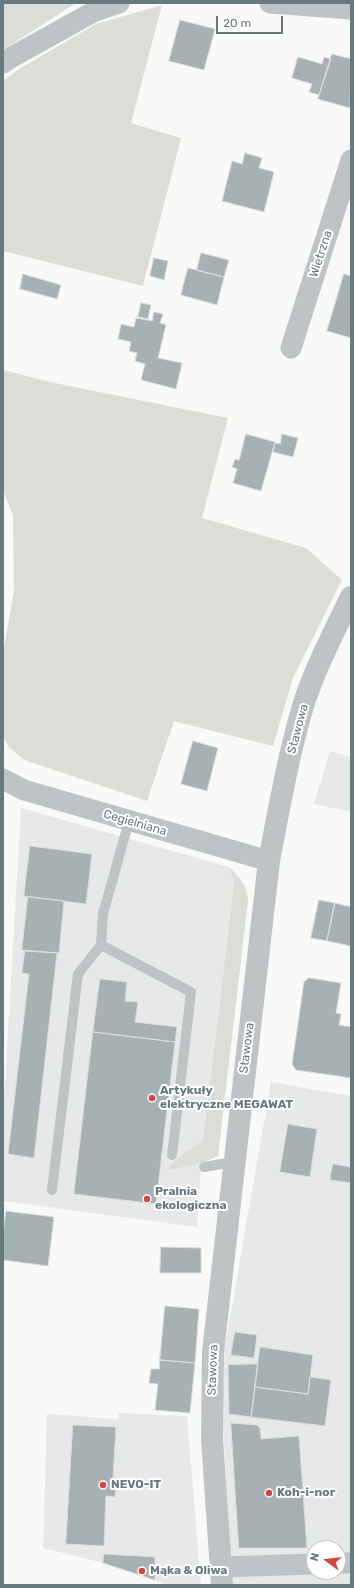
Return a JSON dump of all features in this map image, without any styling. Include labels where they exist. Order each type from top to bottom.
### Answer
[{"type":"street","points":[[3,64],[12,56],[95,11],[119,3]]},
{"type":"street","points":[[270,3],[351,9]]},
{"type":"street","name":"Wietrzna","points":[[291,348],[351,160]]},
{"type":"street","name":"Stawowa","points":[[222,1576],[212,1439],[213,1352],[269,861],[283,784],[304,705],[328,645],[351,596]]},
{"type":"street","name":"Cegielniana","points":[[3,779],[24,790],[269,861]]},
{"type":"street","points":[[222,1576],[306,1565]]},
{"type":"lane","points":[[52,1190],[78,974],[101,945],[103,914],[129,821]]},
{"type":"lane","points":[[101,945],[191,992],[172,1155]]},
{"type":"lane","points":[[204,1167],[234,1162]]},
{"type":"shaded area","points":[[3,3],[76,3],[3,50]]},
{"type":"shaded area","points":[[162,5],[131,123],[181,138],[143,286],[3,251],[3,81],[19,69],[96,24]]},
{"type":"shaded area","points":[[3,370],[50,382],[228,418],[202,518],[306,548],[342,580],[293,678],[273,746],[174,721],[147,801],[24,760],[9,747],[3,737],[3,654],[14,590],[13,516],[3,490]]},
{"type":"shaded area","points":[[330,751],[351,757],[351,812],[314,804]]},
{"type":"shaded area","points":[[21,808],[229,867],[234,884],[203,1140],[197,1227],[3,1201],[3,1118]]},
{"type":"shaded area","points":[[229,867],[242,882],[246,890],[248,901],[218,1156],[204,1162],[169,1170],[169,1165],[203,1140],[234,884]]},
{"type":"shaded area","points":[[271,1082],[351,1096],[351,1585],[230,1585],[221,1369]]},
{"type":"shaded area","points":[[119,1413],[187,1416],[201,1585],[168,1585],[103,1563],[43,1548],[47,1414],[118,1419]]},
{"type":"building","points":[[180,20],[215,29],[204,70],[169,61]]},
{"type":"building","points":[[332,54],[351,59],[350,108],[318,99]]},
{"type":"building","points":[[298,57],[322,64],[324,57],[331,59],[319,95],[309,92],[312,84],[292,78]]},
{"type":"building","points":[[245,153],[262,158],[259,168],[274,172],[264,212],[222,201],[232,161],[242,164]]},
{"type":"building","points":[[201,253],[229,260],[224,277],[197,270]]},
{"type":"building","points":[[154,258],[168,261],[164,280],[150,276]]},
{"type":"building","points":[[188,268],[224,277],[217,305],[181,295]]},
{"type":"building","points":[[23,274],[61,285],[57,299],[20,289]]},
{"type":"building","points":[[344,274],[351,276],[351,338],[327,331]]},
{"type":"building","points":[[141,303],[151,305],[148,319],[138,317]]},
{"type":"building","points":[[154,312],[163,314],[160,323],[166,325],[158,358],[182,363],[176,389],[141,380],[145,364],[135,361],[137,353],[129,351],[131,342],[118,339],[121,324],[134,327],[136,318],[152,321]]},
{"type":"building","points":[[246,434],[275,442],[261,491],[233,483],[237,469],[232,467],[235,459],[239,460]]},
{"type":"building","points":[[282,434],[298,438],[293,457],[273,452],[275,443],[280,444]]},
{"type":"building","points":[[193,741],[218,748],[207,791],[181,784]]},
{"type":"building","points":[[30,846],[92,854],[86,904],[24,896]]},
{"type":"building","points":[[28,897],[64,901],[59,953],[22,950]]},
{"type":"building","points":[[319,900],[335,903],[327,941],[311,938]]},
{"type":"building","points":[[335,903],[351,907],[351,946],[327,941]]},
{"type":"building","points":[[25,951],[57,953],[34,1158],[8,1154],[29,974],[22,973]]},
{"type":"building","points":[[309,978],[341,983],[336,1013],[341,1014],[339,1025],[351,1027],[351,1078],[296,1070],[292,1064],[304,982]]},
{"type":"building","points":[[100,979],[127,982],[125,1001],[138,1002],[135,1022],[177,1027],[175,1042],[93,1032]]},
{"type":"building","points":[[93,1032],[175,1042],[156,1204],[74,1194]]},
{"type":"building","points":[[288,1124],[317,1129],[310,1177],[280,1172]]},
{"type":"building","points":[[333,1164],[351,1167],[351,1183],[330,1180]]},
{"type":"building","points":[[6,1211],[54,1217],[48,1266],[3,1260],[3,1236]]},
{"type":"building","points":[[161,1247],[201,1248],[201,1273],[160,1273]]},
{"type":"building","points":[[165,1306],[199,1309],[195,1363],[160,1360]]},
{"type":"building","points":[[235,1332],[257,1335],[254,1358],[231,1355]]},
{"type":"building","points":[[260,1347],[313,1355],[308,1394],[255,1387]]},
{"type":"building","points":[[160,1360],[195,1363],[190,1413],[155,1410],[158,1384],[149,1383],[151,1369],[159,1369]]},
{"type":"building","points":[[258,1364],[251,1417],[229,1414],[228,1365]]},
{"type":"building","points":[[310,1377],[331,1380],[325,1426],[251,1417],[255,1387],[308,1394]]},
{"type":"building","name":"Koh-i-nor","points":[[231,1423],[257,1425],[260,1428],[261,1439],[299,1436],[306,1548],[239,1548]]},
{"type":"building","points":[[73,1425],[116,1427],[113,1478],[116,1478],[115,1497],[106,1496],[104,1546],[66,1544]]},
{"type":"building","name":"Mąka & Oliwa","points":[[104,1554],[155,1557],[155,1580],[103,1563]]},
{"type":"place","name":"Artykuły elektryczne MEGAWAT","points":[[152,1098]]},
{"type":"place","name":"Pralnia ekologiczna","points":[[147,1199]]},
{"type":"place","name":"NEVO-IT","points":[[103,1485]]},
{"type":"place","name":"Koh-i-nor","points":[[269,1493]]},
{"type":"place","name":"Mąka & Oliwa","points":[[142,1571]]}]
